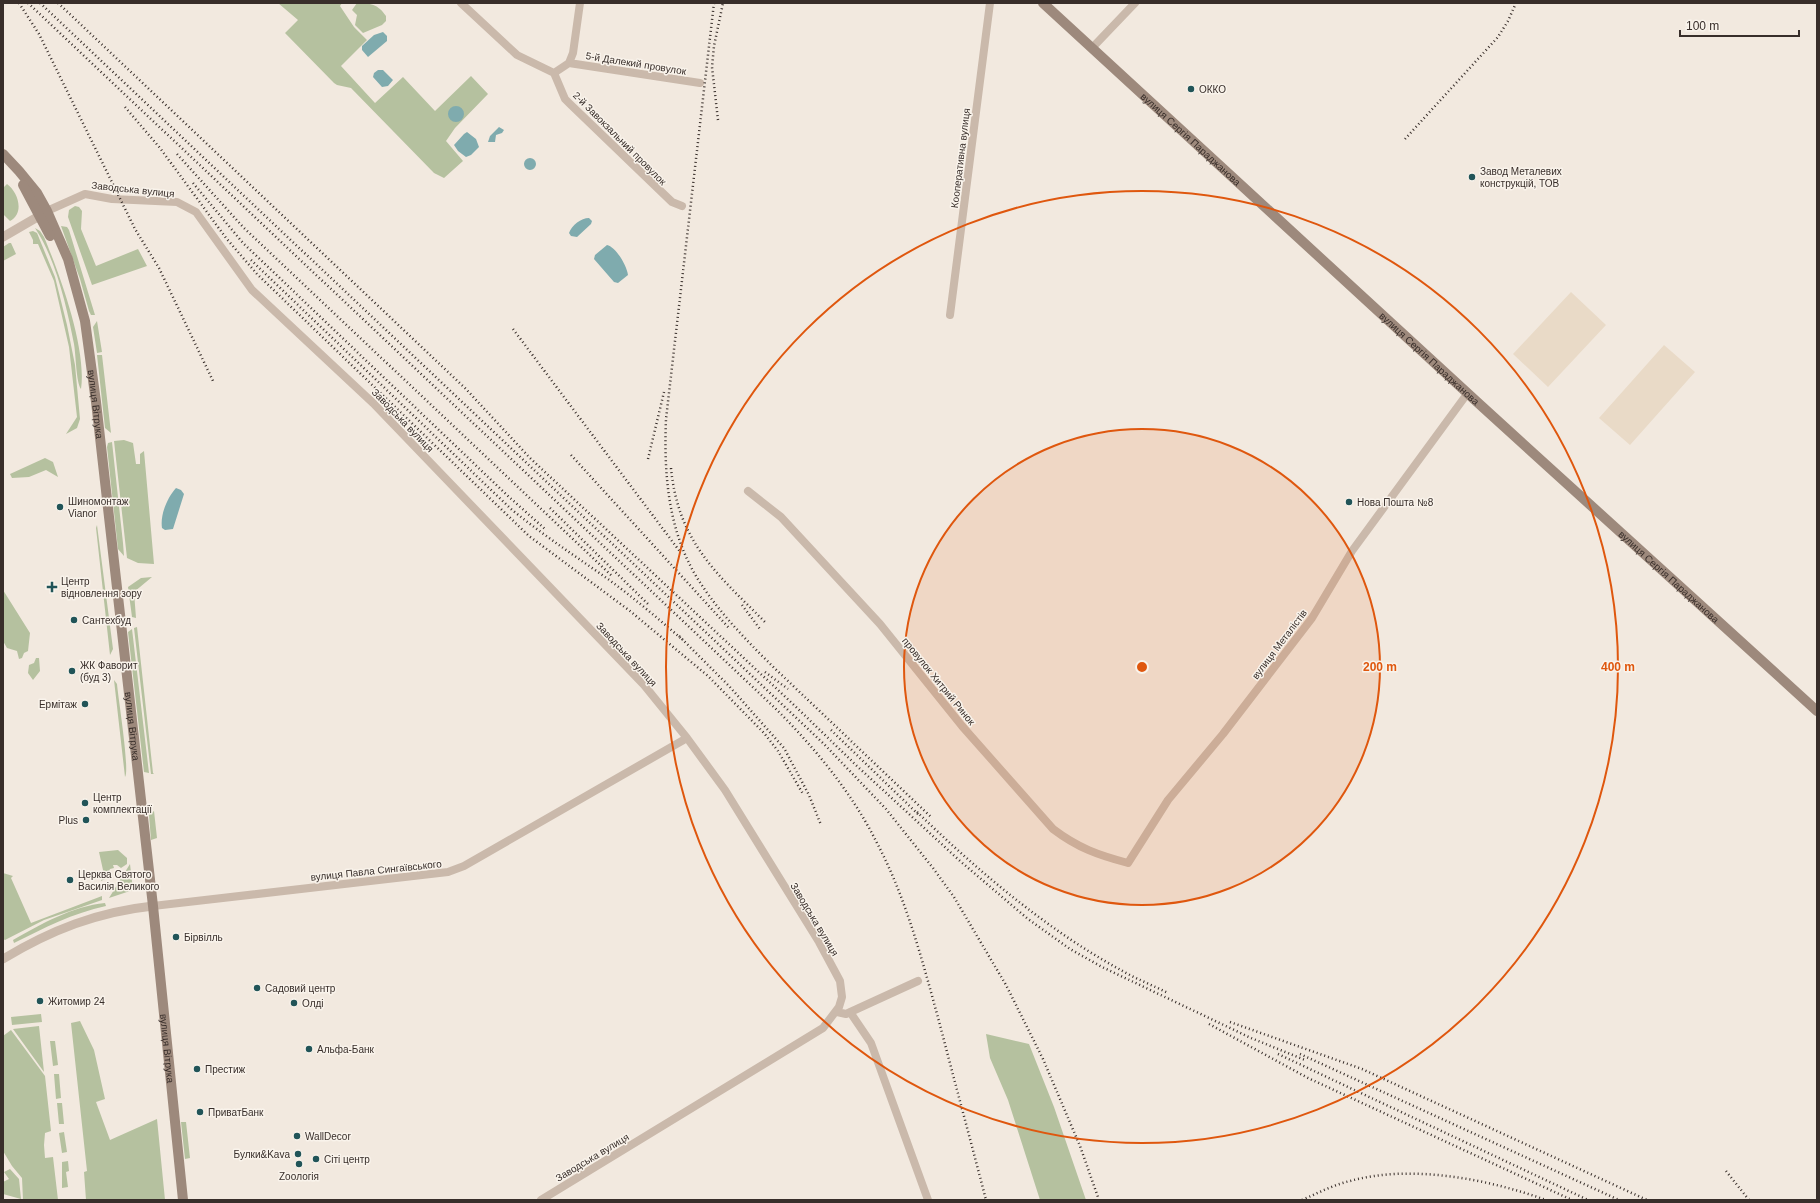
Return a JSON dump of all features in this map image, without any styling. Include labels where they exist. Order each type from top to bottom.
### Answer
[{"type":"main road","name":"вулиця Сергія Параджанова","points":[[1043,3],[1467,394],[1817,711]]},
{"type":"main road","points":[[3,154],[29,182],[44,213]]},
{"type":"main road","points":[[3,162],[44,213]]},
{"type":"main road","name":"вулиця Вітрука","points":[[44,213],[71,270],[85,321],[90,353],[183,1200]]},
{"type":"main road","name":"вулиця Вітрука","points":[[150,906],[178,1200]]},
{"type":"street","points":[[461,3],[517,55],[554,73],[569,63],[573,53],[580,3]]},
{"type":"street","name":"Кооперативна вулиця","points":[[950,315],[990,3]]},
{"type":"street","points":[[1092,48],[1135,3]]},
{"type":"street","name":"5-й Далекий провулок","points":[[569,63],[700,83]]},
{"type":"street","name":"2-й Завокзальний провулок","points":[[554,73],[565,99],[672,202],[682,206]]},
{"type":"street","name":"Заводська вулиця","points":[[44,213],[85,194],[112,198],[177,202],[196,212],[252,290],[373,403],[644,685],[687,738],[725,790],[826,955],[841,986],[842,997],[836,1012],[822,1028],[540,1200]]},
{"type":"street","points":[[3,237],[44,213]]},
{"type":"street","name":"вулиця Металістів","points":[[1128,863],[1168,800],[1223,734],[1312,618],[1352,551],[1467,394]]},
{"type":"street","name":"провулок Хитрий Ринок","points":[[748,491],[781,518],[880,624],[962,726],[1054,829],[1071,843],[1107,858],[1128,863]]},
{"type":"street","name":"вулиця Павла Сингаївського","points":[[150,906],[448,872],[464,866],[530,830],[687,738]]},
{"type":"street","points":[[3,959],[70,924],[116,911],[150,906]]},
{"type":"street","points":[[836,1012],[846,1014],[918,981]]},
{"type":"street","points":[[850,1012],[871,1043],[928,1200]]},
{"type":"green space","points":[[278,3],[342,3],[340,6],[354,27],[367,40],[341,66],[375,103],[403,77],[435,111],[471,76],[488,94],[455,128],[446,141],[463,161],[444,178],[434,173],[351,88],[334,83],[285,33],[298,20]]},
{"type":"green space","points":[[357,3],[366,3],[377,7],[386,16],[386,21],[382,25],[363,33],[355,25],[357,15],[352,10]]},
{"type":"green space","points":[[7,184],[17,197],[19,208],[15,217],[10,221],[3,214],[3,188]]},
{"type":"green space","points":[[75,206],[79,207],[82,211],[81,229],[96,266],[138,249],[147,266],[92,285],[68,217],[69,210]]},
{"type":"green space","points":[[61,226],[67,227],[69,230],[95,315],[91,315],[89,311],[80,279]]},
{"type":"green space","points":[[35,228],[40,231],[44,237],[71,312],[80,354],[82,373],[81,389],[79,386],[76,368],[75,349],[60,284],[49,254]]},
{"type":"green space","points":[[33,231],[37,233],[55,277],[75,365],[80,419],[77,428],[66,434],[77,417],[69,347],[54,281],[38,244],[33,244],[33,240],[29,232]]},
{"type":"green space","points":[[11,243],[16,254],[3,261],[3,247]]},
{"type":"green space","points":[[97,321],[102,352],[97,353],[93,327]]},
{"type":"green space","points":[[97,355],[102,355],[111,433],[105,428]]},
{"type":"green space","points":[[124,440],[133,443],[136,464],[140,464],[140,454],[144,451],[154,564],[138,563],[127,558],[114,441]]},
{"type":"green space","points":[[112,442],[124,556],[118,549],[107,447],[108,443]]},
{"type":"green space","points":[[45,458],[53,462],[58,477],[46,470],[29,477],[12,478],[10,474]]},
{"type":"green space","points":[[97,525],[113,649],[110,655],[96,528]]},
{"type":"green space","points":[[152,577],[134,592],[136,618],[132,617],[128,587],[141,578]]},
{"type":"green space","points":[[3,590],[30,633],[28,651],[24,653],[22,658],[19,659],[17,651],[7,648],[3,641]]},
{"type":"green space","points":[[137,627],[154,774],[151,774],[134,628]]},
{"type":"green space","points":[[132,629],[149,773],[144,772],[128,632]]},
{"type":"green space","points":[[36,658],[39,658],[40,671],[33,680],[28,673],[29,665],[34,663]]},
{"type":"green space","points":[[114,680],[117,684],[123,733],[126,762],[125,777]]},
{"type":"green space","points":[[154,811],[157,838],[151,840],[149,815]]},
{"type":"green space","points":[[118,850],[127,858],[127,864],[121,868],[117,865],[113,865],[114,868],[110,869],[105,879],[101,881],[103,870],[99,852]]},
{"type":"green space","points":[[130,864],[133,890],[109,898]]},
{"type":"green space","points":[[3,873],[13,876],[11,878],[31,923],[102,896],[102,900],[44,920],[5,940],[3,939]]},
{"type":"green space","points":[[105,903],[106,906],[70,917],[14,943],[13,940],[69,912]]},
{"type":"green space","points":[[41,1014],[42,1022],[12,1025],[11,1017]]},
{"type":"green space","points":[[80,1021],[94,1050],[105,1099],[96,1102],[110,1140],[157,1119],[165,1200],[86,1200],[84,1172],[87,1171],[71,1023]]},
{"type":"green space","points":[[39,1026],[44,1072],[13,1029]]},
{"type":"green space","points":[[11,1030],[45,1076],[51,1131],[45,1133],[45,1158],[53,1157],[58,1200],[23,1200],[22,1178],[12,1166],[3,1151],[3,1036]]},
{"type":"green space","points":[[986,1034],[1029,1044],[1054,1107],[1086,1200],[1040,1200],[1008,1100],[990,1058]]},
{"type":"green space","points":[[50,1041],[55,1041],[58,1065],[53,1066]]},
{"type":"green space","points":[[54,1074],[59,1074],[61,1098],[56,1099]]},
{"type":"green space","points":[[57,1103],[62,1103],[64,1124],[59,1124]]},
{"type":"green space","points":[[181,1122],[186,1122],[190,1158],[185,1159]]},
{"type":"green space","points":[[64,1132],[67,1152],[62,1153],[59,1133]]},
{"type":"green space","points":[[68,1161],[69,1171],[66,1172],[68,1187],[62,1188],[62,1162]]},
{"type":"green space","points":[[10,1169],[19,1179],[21,1199],[3,1194],[3,1182],[9,1179],[4,1172]]},
{"type":"shaded area","points":[[1571,292],[1606,325],[1548,387],[1513,354]]},
{"type":"shaded area","points":[[1664,345],[1695,372],[1630,445],[1599,418]]},
{"type":"water","points":[[383,32],[387,36],[387,41],[368,57],[362,50],[362,46],[374,35]]},
{"type":"water","points":[[378,70],[383,70],[393,80],[388,86],[382,87],[373,77],[374,73]]},
{"type":"water","points":[[456,106],[463,111],[464,114],[459,121],[456,122],[449,117],[448,114],[453,107]]},
{"type":"water","points":[[499,127],[504,130],[502,133],[496,135],[495,142],[488,142],[490,136]]},
{"type":"water","points":[[467,132],[476,139],[479,147],[471,155],[466,157],[458,151],[454,145]]},
{"type":"water","points":[[528,158],[532,158],[536,164],[532,170],[528,170],[524,166],[524,162]]},
{"type":"water","points":[[589,218],[592,221],[591,224],[577,237],[571,236],[569,233],[570,230],[575,225],[583,219]]},
{"type":"water","points":[[607,245],[614,249],[627,271],[628,275],[618,283],[614,282],[594,259],[595,255]]},
{"type":"water","points":[[176,488],[181,490],[184,494],[173,529],[165,530],[162,528],[163,512],[167,502]]},
{"type":"railway","points":[[19,3],[39,34],[135,229],[159,268],[214,383]]},
{"type":"railway","points":[[28,3],[774,707],[831,770],[856,805],[867,824],[888,865],[906,909],[940,1025],[986,1200]]},
{"type":"railway","points":[[40,3],[824,744],[886,809],[954,897],[1006,985],[1043,1059],[1080,1146],[1099,1200]]},
{"type":"railway","points":[[58,3],[465,388],[530,458],[794,705],[858,767],[960,861],[1028,919],[1070,949],[1102,967],[1251,1038],[1305,1060]]},
{"type":"railway","points":[[714,3],[666,419],[668,492],[675,527],[688,561],[698,580],[726,617],[776,670],[931,817]]},
{"type":"railway","points":[[718,120],[712,67],[714,46],[723,3]]},
{"type":"railway","points":[[1405,139],[1498,37],[1508,21],[1516,3]]},
{"type":"railway","points":[[125,107],[160,148],[226,238],[257,274],[529,536],[630,611],[708,676],[764,733],[778,751],[803,794]]},
{"type":"railway","points":[[177,154],[243,227],[613,577]]},
{"type":"railway","points":[[193,183],[243,243],[508,496],[545,529]]},
{"type":"railway","points":[[251,260],[511,509],[542,533],[618,586],[683,640]]},
{"type":"railway","points":[[513,329],[681,553]]},
{"type":"railway","points":[[648,459],[664,392]]},
{"type":"railway","points":[[571,455],[729,628]]},
{"type":"railway","points":[[671,468],[675,494],[682,517],[691,537],[716,572],[766,623]]},
{"type":"railway","points":[[550,508],[650,606]]},
{"type":"railway","points":[[742,605],[760,629]]},
{"type":"railway","points":[[679,636],[729,686],[784,748],[809,795],[821,825]]},
{"type":"railway","points":[[765,672],[788,689]]},
{"type":"railway","points":[[831,730],[920,816]]},
{"type":"railway","points":[[917,812],[988,877],[1065,936],[1131,975],[1168,993]]},
{"type":"railway","points":[[1230,1022],[1362,1069],[1647,1200]]},
{"type":"railway","points":[[1209,1024],[1308,1078],[1572,1200]]},
{"type":"railway","points":[[1278,1054],[1588,1200]]},
{"type":"railway","points":[[1300,1054],[1619,1200]]},
{"type":"railway","points":[[1726,1171],[1749,1200]]},
{"type":"railway","points":[[1302,1200],[1344,1183],[1374,1176],[1398,1174],[1424,1174],[1475,1180],[1523,1192],[1546,1200]]},
{"type":"place","name":"ОККО","points":[[1191,89]]},
{"type":"place","name":"Завод Металевих конструкцій, ТОВ","points":[[1472,177]]},
{"type":"place","name":"Нова Пошта №8","points":[[1349,502]]},
{"type":"place","name":"Шиномонтаж Vianor","points":[[60,507]]},
{"type":"place","name":"Центр відновлення зору","points":[[52,587]]},
{"type":"place","name":"Сантехбуд","points":[[74,620]]},
{"type":"place","name":"ЖК Фаворит (буд 3)","points":[[72,671]]},
{"type":"place","name":"Ермітаж","points":[[85,704]]},
{"type":"place","name":"Центр комплектації","points":[[85,803]]},
{"type":"place","name":"Plus","points":[[86,820]]},
{"type":"place","name":"Церква Святого Василія Великого","points":[[70,880]]},
{"type":"place","name":"Бірвілль","points":[[176,937]]},
{"type":"place","name":"Садовий центр","points":[[257,988]]},
{"type":"place","name":"Житомир 24","points":[[40,1001]]},
{"type":"place","name":"Олді","points":[[294,1003]]},
{"type":"place","name":"Альфа-Банк","points":[[309,1049]]},
{"type":"place","name":"Престиж","points":[[197,1069]]},
{"type":"place","name":"ПриватБанк","points":[[200,1112]]},
{"type":"place","name":"WallDecor","points":[[297,1136]]},
{"type":"place","name":"Булки&Kava","points":[[298,1154]]},
{"type":"place","name":"Сіті центр","points":[[316,1159]]},
{"type":"place","name":"Zooлогія","points":[[299,1164]]}]
